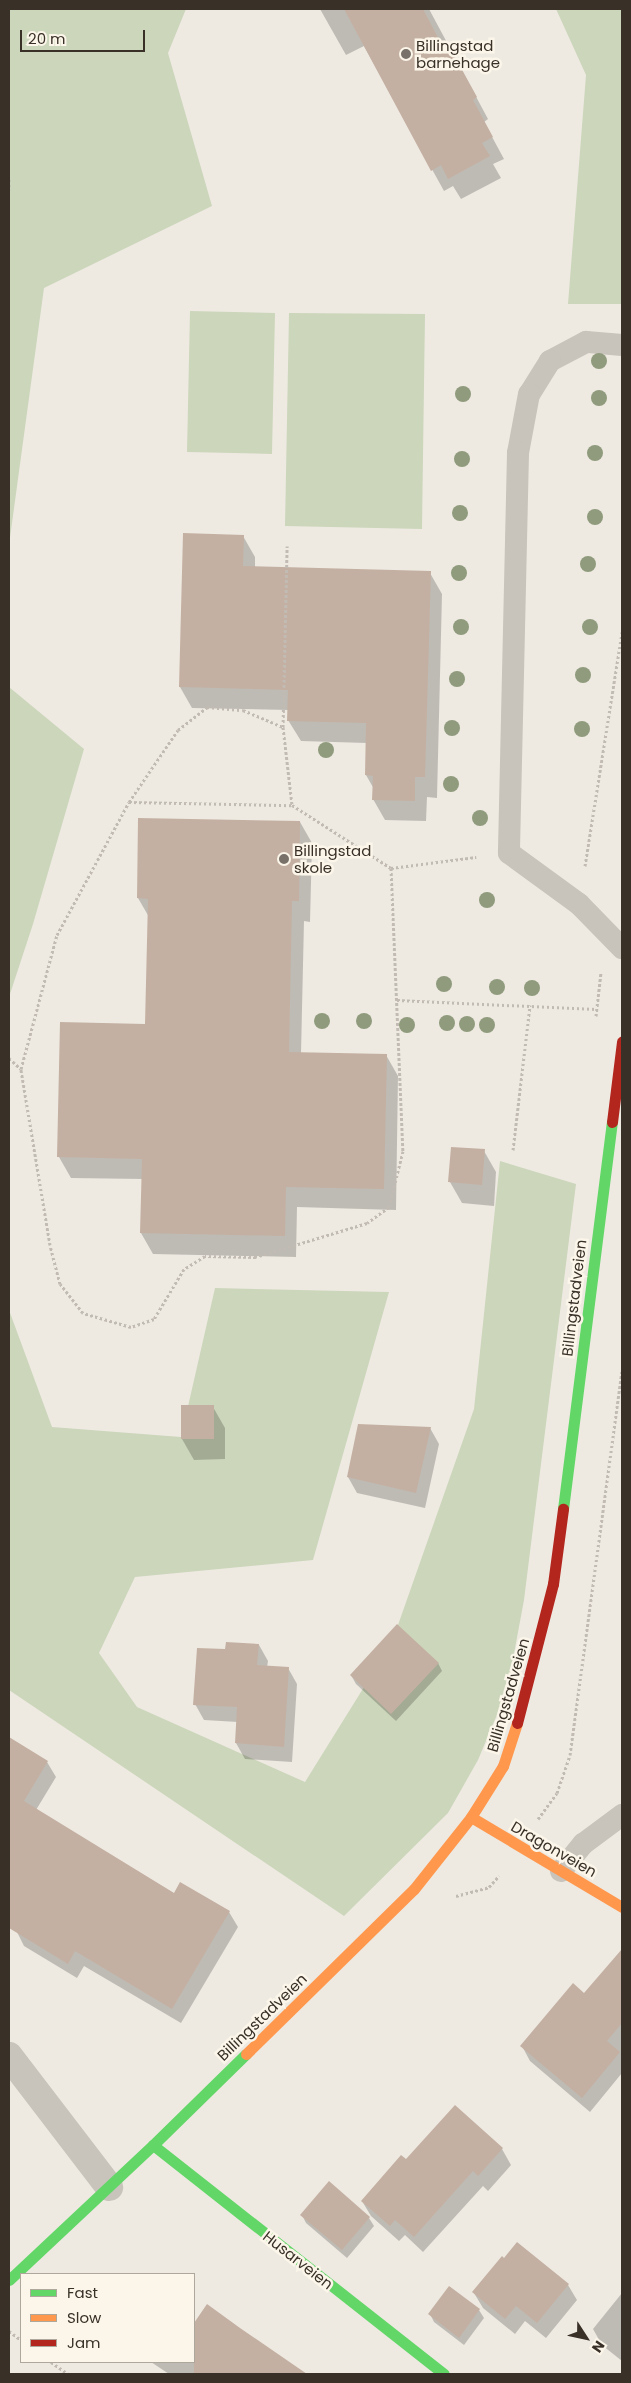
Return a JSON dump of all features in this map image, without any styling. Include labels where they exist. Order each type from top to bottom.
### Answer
[{"type":"main road","name":"Billingstadveien","points":[[9,2280],[109,2187],[414,1889],[471,1816],[503,1766],[525,1699],[553,1584],[622,1042]]},
{"type":"main road","name":"Dragonveien","points":[[471,1816],[622,1907]]},
{"type":"main road","name":"Husarveien","points":[[152,2145],[444,2374]]},
{"type":"street","points":[[9,2056],[109,2187]]},
{"type":"lane","points":[[622,344],[586,342],[550,361],[529,394],[518,453],[509,853],[579,904],[622,948]]},
{"type":"lane","points":[[561,1871],[583,1844],[622,1815]]},
{"type":"path","points":[[9,179],[9,190]]},
{"type":"path","points":[[287,546],[283,727],[292,805]]},
{"type":"path","points":[[579,904],[622,632]]},
{"type":"path","points":[[283,727],[242,710],[207,707],[178,730],[129,802],[58,935],[21,1069],[50,1245],[60,1284],[84,1313],[131,1327],[154,1318],[184,1269],[204,1256],[256,1257],[366,1223],[389,1206],[403,1151],[391,868]]},
{"type":"path","points":[[129,802],[292,805],[391,868],[509,853]]},
{"type":"path","points":[[596,1018],[601,971]]},
{"type":"path","points":[[397,1000],[596,1009]]},
{"type":"path","points":[[513,1150],[530,1005]]},
{"type":"path","points":[[9,1058],[21,1069]]},
{"type":"path","points":[[535,1824],[557,1793],[570,1755],[622,1372]]},
{"type":"path","points":[[448,1900],[466,1892],[489,1887],[501,1873]]},
{"type":"path","points":[[9,2331],[20,2339]]},
{"type":"path","points":[[52,2363],[68,2374]]},
{"type":"green space","points":[[9,9],[186,9],[168,53],[212,206],[44,288],[9,545]]},
{"type":"green space","points":[[556,9],[622,9],[622,304],[568,304],[586,75]]},
{"type":"green space","points":[[190,311],[275,313],[272,454],[187,452]]},
{"type":"green space","points":[[289,313],[425,314],[422,529],[285,526]]},
{"type":"green space","points":[[9,687],[84,749],[33,924],[9,997]]},
{"type":"green space","points":[[500,1161],[576,1184],[524,1600],[507,1691],[478,1760],[448,1813],[344,1916],[9,1690],[9,1310],[52,1427],[181,1437],[215,1288],[389,1292],[313,1560],[135,1577],[99,1653],[137,1707],[305,1782],[392,1642],[474,1409]]},
{"type":"building","points":[[344,9],[423,9],[444,49],[449,46],[477,97],[473,100],[493,137],[482,143],[490,156],[448,179],[441,165],[431,171]]},
{"type":"building","points":[[183,533],[244,535],[243,566],[431,571],[425,777],[415,777],[415,801],[372,800],[373,776],[365,775],[366,723],[287,721],[288,690],[179,687]]},
{"type":"building","points":[[138,818],[300,821],[299,901],[292,901],[289,1052],[387,1054],[384,1189],[286,1187],[285,1236],[140,1233],[142,1159],[57,1157],[60,1022],[145,1024],[148,899],[137,898]]},
{"type":"building","points":[[451,1147],[485,1149],[482,1185],[448,1182]]},
{"type":"building","points":[[181,1405],[214,1405],[214,1439],[181,1439]]},
{"type":"building","points":[[358,1424],[431,1427],[416,1493],[347,1477]]},
{"type":"building","points":[[397,1624],[439,1663],[391,1714],[350,1675]]},
{"type":"building","points":[[226,1642],[259,1644],[257,1665],[289,1667],[284,1747],[235,1743],[237,1707],[193,1705],[197,1648],[225,1649]]},
{"type":"building","points":[[9,1737],[48,1761],[24,1801],[174,1893],[180,1882],[230,1911],[172,2009],[75,1951],[68,1964],[9,1928]]},
{"type":"building","points":[[622,1949],[622,2023],[607,2041],[620,2052],[582,2098],[520,2046],[573,1983],[584,1993]]},
{"type":"building","points":[[455,2105],[503,2148],[478,2176],[473,2171],[414,2237],[395,2220],[390,2226],[361,2201],[401,2155],[406,2159]]},
{"type":"building","points":[[329,2181],[370,2217],[342,2250],[300,2215]]},
{"type":"building","points":[[517,2242],[569,2284],[537,2323],[516,2306],[505,2319],[472,2292],[502,2256],[504,2258]]},
{"type":"building","points":[[449,2286],[480,2309],[459,2338],[428,2314]]},
{"type":"building","points":[[207,2304],[307,2374],[194,2374],[195,2322]]},
{"type":"traffic: fast","points":[[563,1509],[612,1122]]},
{"type":"traffic: fast","points":[[9,2280],[153,2145],[246,2054]]},
{"type":"traffic: fast","points":[[153,2145],[444,2374]]},
{"type":"traffic: slow","points":[[246,2054],[414,1889],[471,1817],[503,1766],[517,1723]]},
{"type":"traffic: slow","points":[[471,1817],[622,1907]]},
{"type":"traffic: jam","points":[[612,1122],[622,1042]]},
{"type":"traffic: jam","points":[[517,1723],[553,1584],[563,1509]]},
{"type":"place","name":"Billingstad barnehage","points":[[406,54]]},
{"type":"place","name":"Billingstad skole","points":[[284,859]]}]
